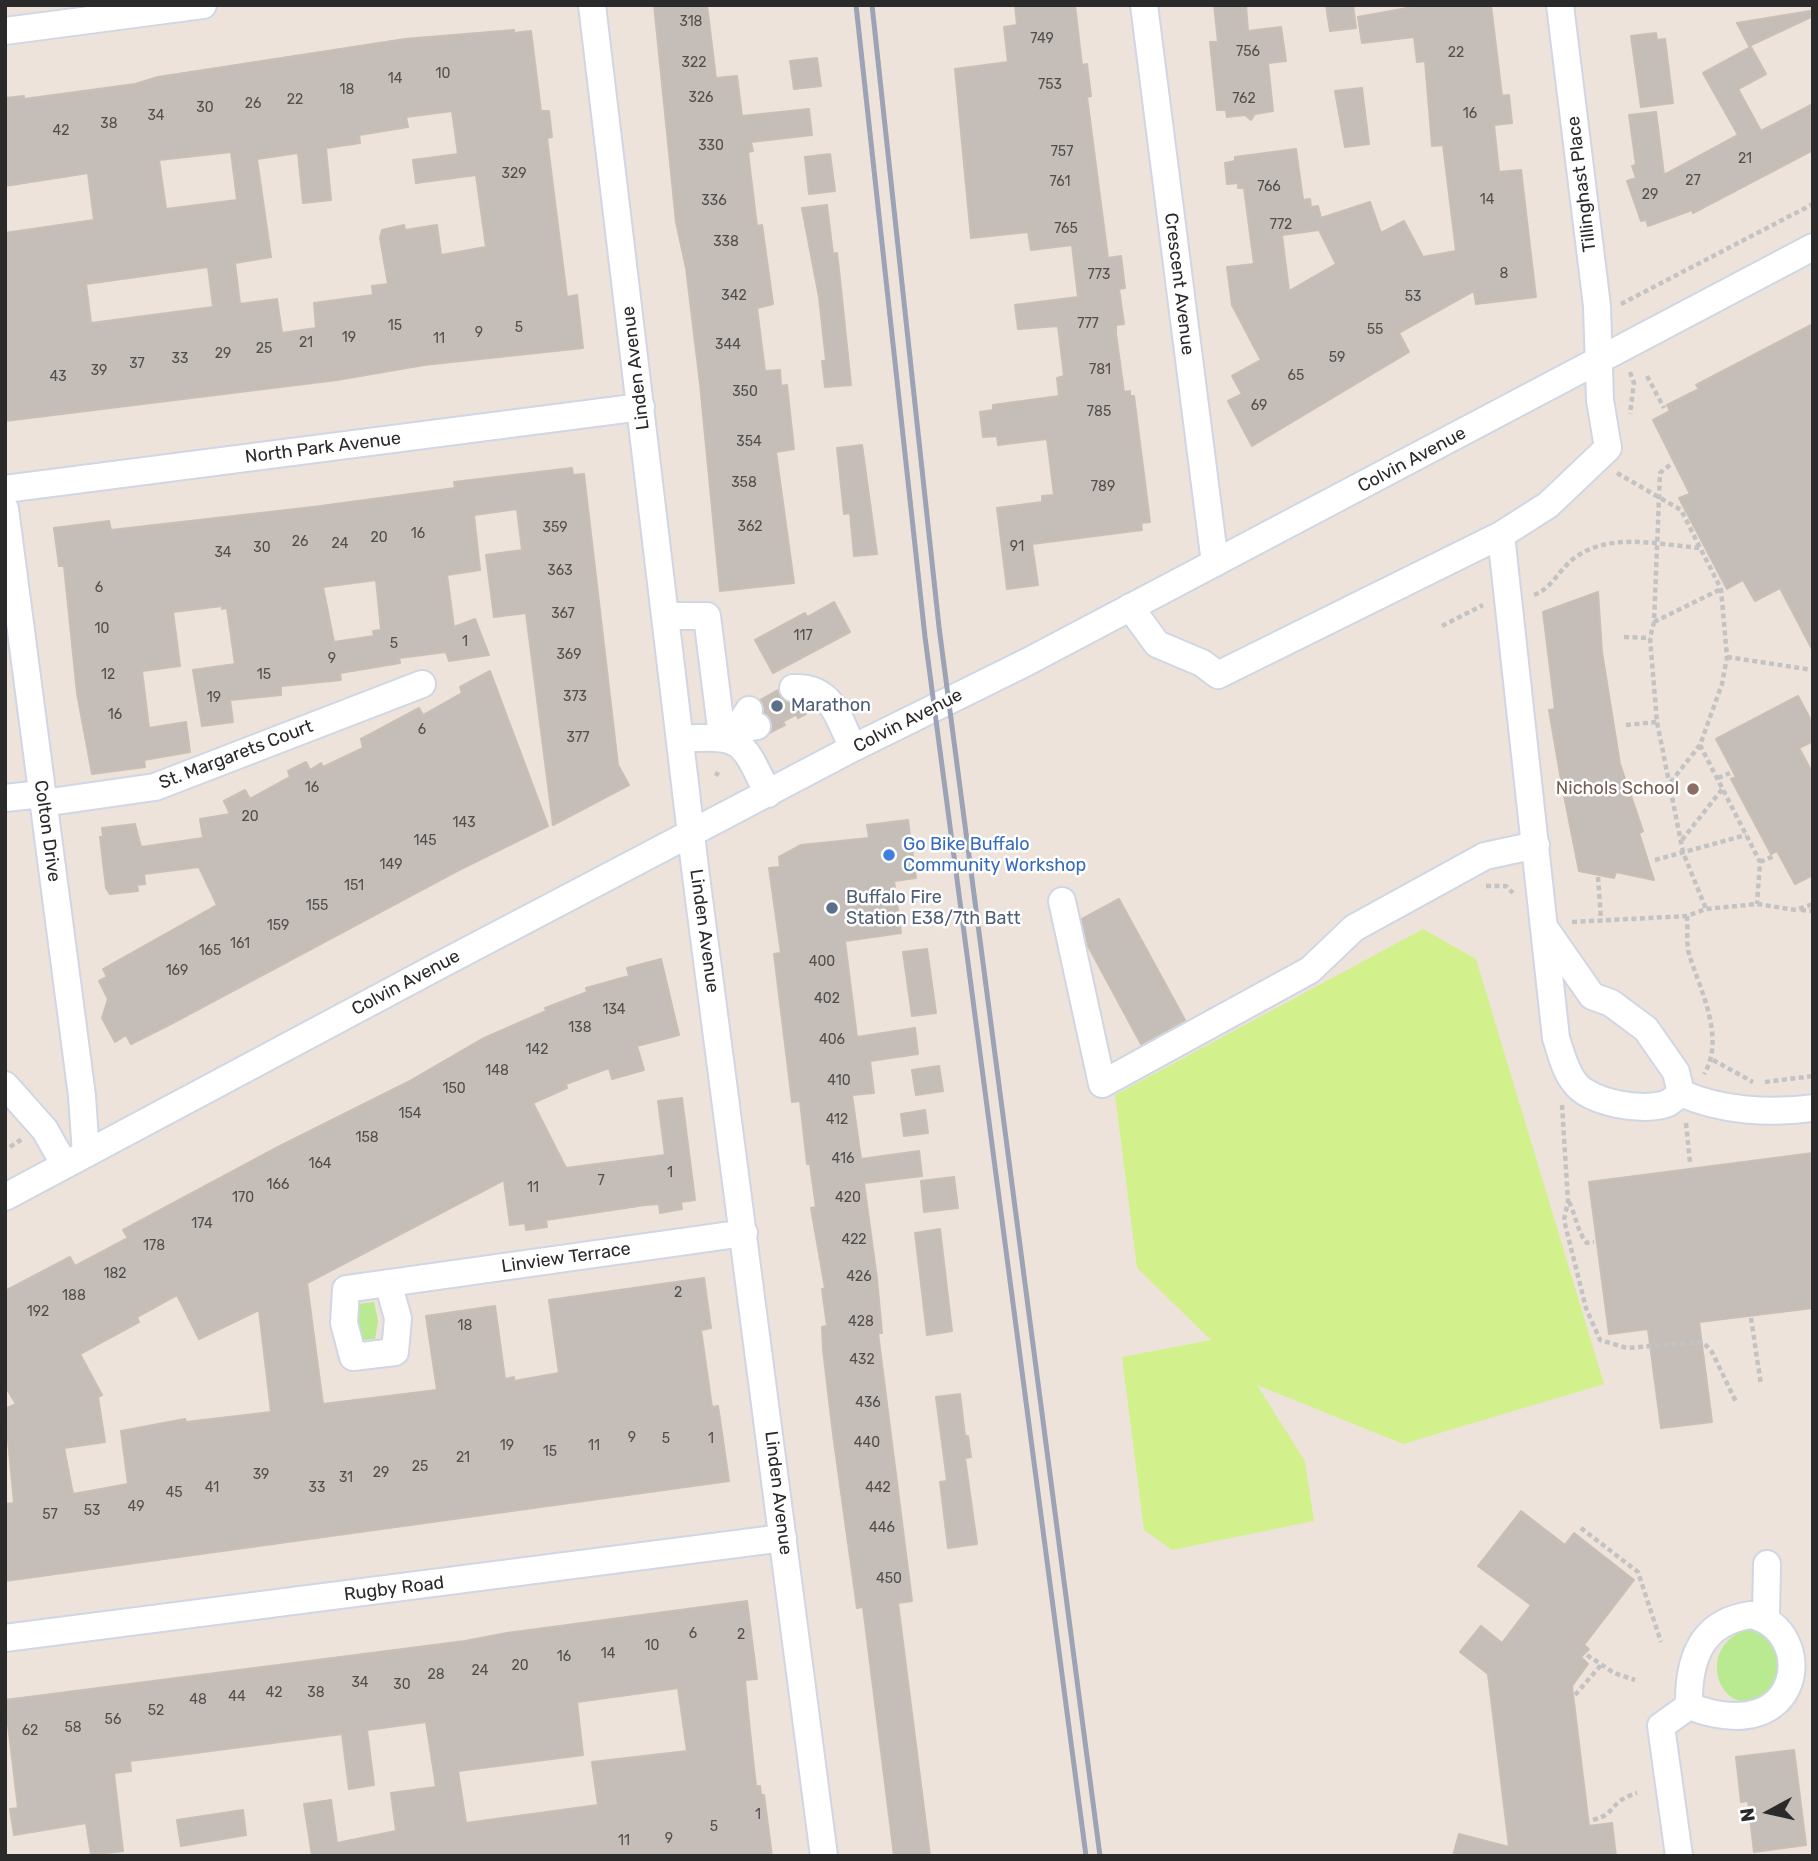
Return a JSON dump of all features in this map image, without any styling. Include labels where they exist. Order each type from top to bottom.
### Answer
[{"type":"street","points":[[5,30],[202,5]]},
{"type":"street","name":"Linden Avenue","points":[[592,5],[691,834],[824,1856]]},
{"type":"street","name":"Crescent Avenue","points":[[1144,5],[1214,563]]},
{"type":"street","name":"Tillinghast Place","points":[[1501,535],[1548,505],[1608,448],[1597,363],[1598,320],[1560,5]]},
{"type":"street","name":"Colvin Avenue","points":[[5,1197],[853,748],[1130,607],[1813,247]]},
{"type":"street","name":"North Park Avenue","points":[[5,489],[640,407]]},
{"type":"street","name":"Colton Drive","points":[[5,509],[82,1096],[75,1159]]},
{"type":"street","points":[[1130,607],[1157,644],[1202,663],[1218,675],[1501,535],[1556,1038],[1575,1083],[1598,1101],[1645,1107],[1689,1097],[1764,1111],[1813,1108]]},
{"type":"street","points":[[666,616],[707,616],[739,728],[768,794]]},
{"type":"street","name":"St. Margarets Court","points":[[5,798],[43,798],[155,786],[422,684]]},
{"type":"street","points":[[802,693],[828,698],[853,748]]},
{"type":"street","points":[[680,739],[739,728]]},
{"type":"street","points":[[1062,901],[1102,1084],[1310,970],[1354,928],[1485,856],[1536,845]]},
{"type":"street","points":[[1543,926],[1592,996],[1611,1003],[1646,1029],[1676,1072],[1689,1097]]},
{"type":"street","points":[[1556,1038],[1565,1014],[1580,1001],[1592,996]]},
{"type":"street","points":[[5,1085],[75,1159]]},
{"type":"street","name":"Linview Terrace","points":[[388,1283],[744,1233]]},
{"type":"street","name":"Rugby Road","points":[[5,1638],[783,1538]]},
{"type":"street","points":[[1766,1617],[1768,1564]]},
{"type":"street","points":[[1735,1617],[1766,1617],[1785,1630],[1797,1648],[1799,1677],[1785,1702],[1773,1710],[1745,1716],[1707,1713],[1689,1706],[1689,1676],[1699,1647],[1721,1624],[1735,1617]]},
{"type":"street","points":[[1679,1856],[1661,1726],[1689,1706]]},
{"type":"path","points":[[1622,303],[1813,204]]},
{"type":"path","points":[[1630,373],[1634,383]]},
{"type":"path","points":[[1647,376],[1664,408]]},
{"type":"path","points":[[1670,465],[1660,474],[1654,622],[1650,638],[1657,722],[1683,852],[1706,909]]},
{"type":"path","points":[[1617,473],[1658,498],[1676,504],[1702,548],[1721,589],[1727,657],[1722,684],[1700,746],[1670,784]]},
{"type":"path","points":[[1547,590],[1574,559],[1601,544],[1625,541],[1702,548]]},
{"type":"path","points":[[1654,622],[1721,589]]},
{"type":"path","points":[[1442,626],[1484,605]]},
{"type":"path","points":[[1624,637],[1650,638]]},
{"type":"path","points":[[1727,657],[1813,670]]},
{"type":"path","points":[[1626,725],[1657,722]]},
{"type":"path","points":[[1700,746],[1760,862],[1757,904]]},
{"type":"path","points":[[1718,778],[1730,773]]},
{"type":"path","points":[[1681,840],[1723,788]]},
{"type":"path","points":[[1655,860],[1746,835]]},
{"type":"path","points":[[1760,862],[1773,856]]},
{"type":"path","points":[[1598,877],[1601,920]]},
{"type":"path","points":[[1569,923],[1687,916],[1706,909],[1757,904],[1813,911]]},
{"type":"path","points":[[1796,910],[1813,904]]},
{"type":"path","points":[[1687,916],[1688,951],[1708,1008],[1713,1060],[1689,1097],[1690,1163]]},
{"type":"path","points":[[1713,1060],[1756,1084],[1813,1076]]},
{"type":"path","points":[[1562,1098],[1568,1201],[1564,1220],[1586,1308],[1600,1339],[1626,1348],[1703,1342],[1712,1352],[1736,1402]]},
{"type":"path","points":[[10,1147],[22,1139]]},
{"type":"path","points":[[1568,1201],[1578,1219],[1580,1235],[1587,1242],[1594,1242]]},
{"type":"path","points":[[1751,1318],[1761,1385]]},
{"type":"path","points":[[1581,1528],[1596,1544],[1638,1572],[1661,1642]]},
{"type":"path","points":[[1587,1655],[1601,1665],[1635,1680]]},
{"type":"path","points":[[1576,1695],[1601,1665]]},
{"type":"path","points":[[1593,1821],[1608,1814],[1621,1798],[1637,1793]]},
{"type":"green space","points":[[1423,929],[1476,959],[1604,1384],[1403,1444],[1257,1385],[1305,1461],[1314,1521],[1172,1550],[1144,1530],[1122,1357],[1211,1340],[1137,1268],[1115,1095]]},
{"type":"green space","points":[[374,1302],[378,1321],[375,1339],[362,1340],[356,1321],[358,1304]]},
{"type":"green space","points":[[1745,1630],[1757,1630],[1778,1641],[1781,1685],[1752,1701],[1740,1701],[1730,1695],[1722,1686],[1718,1675],[1717,1662],[1721,1650],[1730,1639]]},
{"type":"building","points":[[654,5],[707,5],[716,78],[737,76],[742,116],[809,109],[812,135],[751,142],[753,151],[748,152],[757,226],[762,225],[773,304],[757,308],[765,371],[780,370],[781,386],[787,385],[794,449],[776,452],[794,583],[720,591],[700,384],[686,268],[676,222]]},
{"type":"building","points":[[1015,5],[1075,5],[1082,65],[1087,64],[1091,96],[1087,97],[1108,258],[1121,256],[1125,288],[1119,289],[1124,324],[1116,325],[1116,334],[1124,392],[1130,391],[1130,396],[1134,396],[1150,522],[1141,523],[1142,530],[1032,544],[1038,585],[1007,589],[997,508],[1042,502],[1042,496],[1054,495],[1047,439],[998,445],[997,436],[983,437],[980,412],[993,410],[993,405],[1059,396],[1057,378],[1064,376],[1058,326],[1018,329],[1015,305],[1078,297],[1072,245],[1031,250],[1028,232],[971,238],[955,69],[1008,62],[1004,27],[1017,25]]},
{"type":"building","points":[[1214,5],[1246,5],[1248,31],[1281,27],[1286,61],[1268,63],[1273,111],[1255,114],[1251,120],[1245,115],[1227,117],[1226,110],[1217,110],[1210,42],[1218,42]]},
{"type":"building","points":[[1326,5],[1353,5],[1356,28],[1330,31]]},
{"type":"building","points":[[1423,5],[1491,5],[1502,96],[1509,95],[1512,123],[1494,125],[1499,172],[1521,170],[1536,297],[1476,304],[1474,291],[1399,333],[1409,352],[1252,446],[1228,401],[1242,394],[1232,376],[1261,360],[1232,305],[1227,267],[1254,264],[1244,188],[1238,188],[1238,183],[1227,184],[1225,163],[1235,161],[1235,157],[1296,149],[1303,200],[1310,199],[1311,207],[1318,206],[1321,218],[1370,202],[1381,233],[1404,221],[1423,257],[1456,251],[1443,145],[1432,146],[1425,61],[1417,62],[1414,37],[1362,43],[1358,17]],"holes":[[[1319,230],[1336,264],[1289,291],[1282,235]]]},
{"type":"building","points":[[1810,11],[1811,17],[1749,46],[1737,23]]},
{"type":"building","points":[[531,31],[541,111],[549,111],[552,137],[547,138],[567,297],[577,295],[583,348],[424,365],[337,380],[5,421],[5,233],[94,220],[88,173],[5,186],[5,98],[24,96],[24,99],[135,84],[158,77],[405,39]],"holes":[[[452,111],[458,154],[413,160],[416,183],[476,175],[486,247],[441,255],[437,225],[405,230],[404,225],[382,230],[380,238],[388,284],[372,286],[373,295],[314,303],[316,328],[282,333],[277,299],[240,304],[235,263],[271,257],[257,159],[298,153],[303,203],[331,200],[326,148],[360,143],[359,135],[408,127],[406,117]],[[231,152],[237,200],[166,209],[159,160]],[[208,267],[213,307],[91,323],[86,284]]]},
{"type":"building","points":[[1656,33],[1657,40],[1665,39],[1673,103],[1641,107],[1631,36]]},
{"type":"building","points":[[1751,47],[1766,74],[1738,89],[1761,131],[1813,104],[1813,150],[1693,213],[1692,210],[1648,226],[1646,220],[1641,221],[1627,181],[1636,178],[1632,166],[1636,165],[1629,115],[1656,112],[1664,175],[1738,135],[1703,73]]},
{"type":"building","points":[[817,58],[821,86],[794,89],[790,61]]},
{"type":"building","points":[[1362,88],[1369,144],[1345,147],[1335,91]]},
{"type":"building","points":[[830,154],[835,191],[809,194],[805,157]]},
{"type":"building","points":[[827,205],[833,254],[837,253],[851,385],[825,387],[822,361],[826,361],[819,297],[802,208]]},
{"type":"building","points":[[1813,324],[1813,651],[1780,588],[1755,601],[1743,580],[1727,589],[1679,498],[1690,494],[1653,420],[1670,411],[1667,405],[1699,389],[1696,385]]},
{"type":"building","points":[[862,445],[877,554],[854,556],[850,513],[844,514],[837,448]]},
{"type":"building","points":[[572,468],[573,475],[584,474],[618,765],[629,785],[553,825],[526,613],[494,617],[486,555],[522,550],[517,509],[474,515],[480,570],[447,575],[454,627],[475,619],[489,655],[449,661],[446,652],[399,658],[400,663],[340,673],[341,680],[281,686],[281,695],[230,700],[233,722],[202,726],[193,670],[235,664],[227,608],[222,609],[222,606],[173,612],[180,666],[142,671],[149,728],[186,722],[190,752],[144,760],[145,767],[92,774],[77,693],[64,566],[59,566],[54,528],[109,521],[111,530],[313,507],[455,488],[454,482]],"holes":[[[376,580],[381,630],[373,631],[374,636],[334,642],[323,587]]]},
{"type":"building","points":[[1598,592],[1602,652],[1620,764],[1643,831],[1639,833],[1654,880],[1616,872],[1614,878],[1579,871],[1561,780],[1549,710],[1555,709],[1543,612]]},
{"type":"building","points":[[834,602],[850,632],[773,673],[755,640],[805,613],[807,617]]},
{"type":"building","points":[[490,671],[548,826],[459,870],[131,1044],[126,1035],[115,1042],[102,1018],[108,999],[99,981],[107,977],[103,969],[217,905],[199,867],[144,874],[145,884],[137,885],[138,891],[110,894],[106,888],[100,837],[103,837],[102,828],[135,824],[141,847],[203,838],[200,819],[230,814],[224,801],[245,790],[250,799],[290,777],[288,771],[306,762],[310,770],[321,763],[323,767],[363,748],[361,739],[419,708],[423,715],[462,693],[460,687]]},
{"type":"building","points":[[778,690],[784,701],[802,704],[805,710],[772,727],[760,700]]},
{"type":"building","points":[[1798,696],[1813,724],[1813,741],[1799,748],[1813,774],[1813,875],[1795,884],[1777,851],[1771,854],[1731,779],[1736,777],[1716,739]]},
{"type":"building","points":[[908,820],[916,878],[894,881],[901,933],[845,941],[857,1037],[915,1028],[918,1054],[870,1061],[874,1093],[852,1095],[861,1159],[919,1151],[922,1176],[864,1183],[877,1279],[882,1333],[878,1333],[912,1601],[898,1603],[930,1856],[894,1856],[863,1607],[857,1608],[833,1434],[823,1350],[822,1327],[827,1326],[822,1289],[825,1288],[811,1208],[816,1207],[810,1164],[807,1164],[800,1101],[792,1102],[774,954],[781,953],[769,868],[780,867],[779,857],[801,845],[869,838],[867,825]]},
{"type":"building","points":[[1119,899],[1185,1020],[1141,1044],[1088,946],[1082,919]]},
{"type":"building","points":[[927,949],[936,1013],[912,1016],[903,952]]},
{"type":"building","points":[[661,959],[679,1035],[637,1046],[644,1070],[612,1079],[609,1068],[566,1084],[567,1088],[533,1103],[566,1168],[665,1155],[658,1101],[682,1098],[695,1200],[681,1202],[682,1209],[660,1213],[659,1204],[645,1205],[546,1220],[547,1227],[526,1230],[525,1223],[510,1225],[504,1180],[307,1283],[323,1404],[437,1390],[426,1316],[495,1306],[505,1379],[514,1377],[514,1381],[559,1373],[549,1300],[704,1278],[711,1328],[701,1330],[712,1407],[718,1406],[729,1481],[5,1581],[5,1504],[14,1503],[5,1409],[16,1404],[5,1386],[5,1291],[70,1257],[75,1266],[128,1238],[123,1230],[278,1147],[408,1082],[482,1039],[546,1011],[545,1008],[587,992],[586,988],[629,976],[627,968]],"holes":[[[177,1295],[199,1339],[259,1310],[271,1412],[186,1422],[185,1419],[121,1431],[128,1484],[73,1494],[64,1448],[105,1442],[98,1397],[102,1395],[80,1354],[139,1322],[137,1317]]]},
{"type":"building","points":[[939,1066],[943,1091],[916,1095],[912,1070]]},
{"type":"building","points":[[925,1110],[928,1133],[904,1136],[901,1114]]},
{"type":"building","points":[[1813,1153],[1813,1308],[1699,1322],[1712,1422],[1661,1428],[1648,1329],[1609,1334],[1589,1182]]},
{"type":"building","points":[[954,1177],[958,1208],[924,1212],[921,1181]]},
{"type":"building","points":[[940,1229],[952,1331],[927,1335],[915,1233]]},
{"type":"building","points":[[960,1394],[965,1436],[968,1436],[971,1457],[965,1458],[977,1544],[948,1548],[940,1482],[947,1481],[936,1397]]},
{"type":"building","points":[[1521,1511],[1565,1545],[1574,1533],[1634,1580],[1584,1645],[1589,1649],[1581,1657],[1588,1664],[1572,1686],[1589,1826],[1612,1823],[1616,1856],[1453,1856],[1459,1834],[1509,1847],[1488,1674],[1460,1652],[1481,1626],[1502,1643],[1531,1605],[1478,1566]]},
{"type":"building","points":[[747,1601],[757,1679],[745,1680],[750,1731],[756,1786],[760,1786],[761,1795],[764,1795],[772,1856],[312,1856],[304,1804],[331,1800],[337,1843],[396,1831],[391,1793],[436,1787],[426,1722],[367,1730],[374,1785],[349,1789],[342,1734],[130,1761],[131,1771],[114,1773],[123,1851],[91,1855],[86,1823],[14,1835],[10,1809],[18,1808],[5,1700],[465,1641]],"holes":[[[678,1688],[687,1751],[592,1762],[598,1805],[466,1823],[458,1771],[583,1755],[577,1702]]]},
{"type":"building","points":[[1794,1750],[1806,1845],[1754,1852],[1748,1801],[1741,1802],[1736,1757]]},
{"type":"building","points":[[243,1810],[246,1835],[181,1846],[177,1820]]},
{"type":"tunnel","points":[[757,726],[801,703]]},
{"type":"railway","points":[[856,5],[925,637],[1086,1856]]},
{"type":"railway","points":[[872,5],[939,627],[1100,1856]]},
{"type":"place","name":"Marathon","points":[[777,706]]},
{"type":"place","name":"Nichols School","points":[[1693,789]]},
{"type":"place","name":"Go Bike Buffalo Community Workshop","points":[[889,855]]},
{"type":"place","name":"Buffalo Fire Station E38/7th Batt","points":[[832,908]]}]
